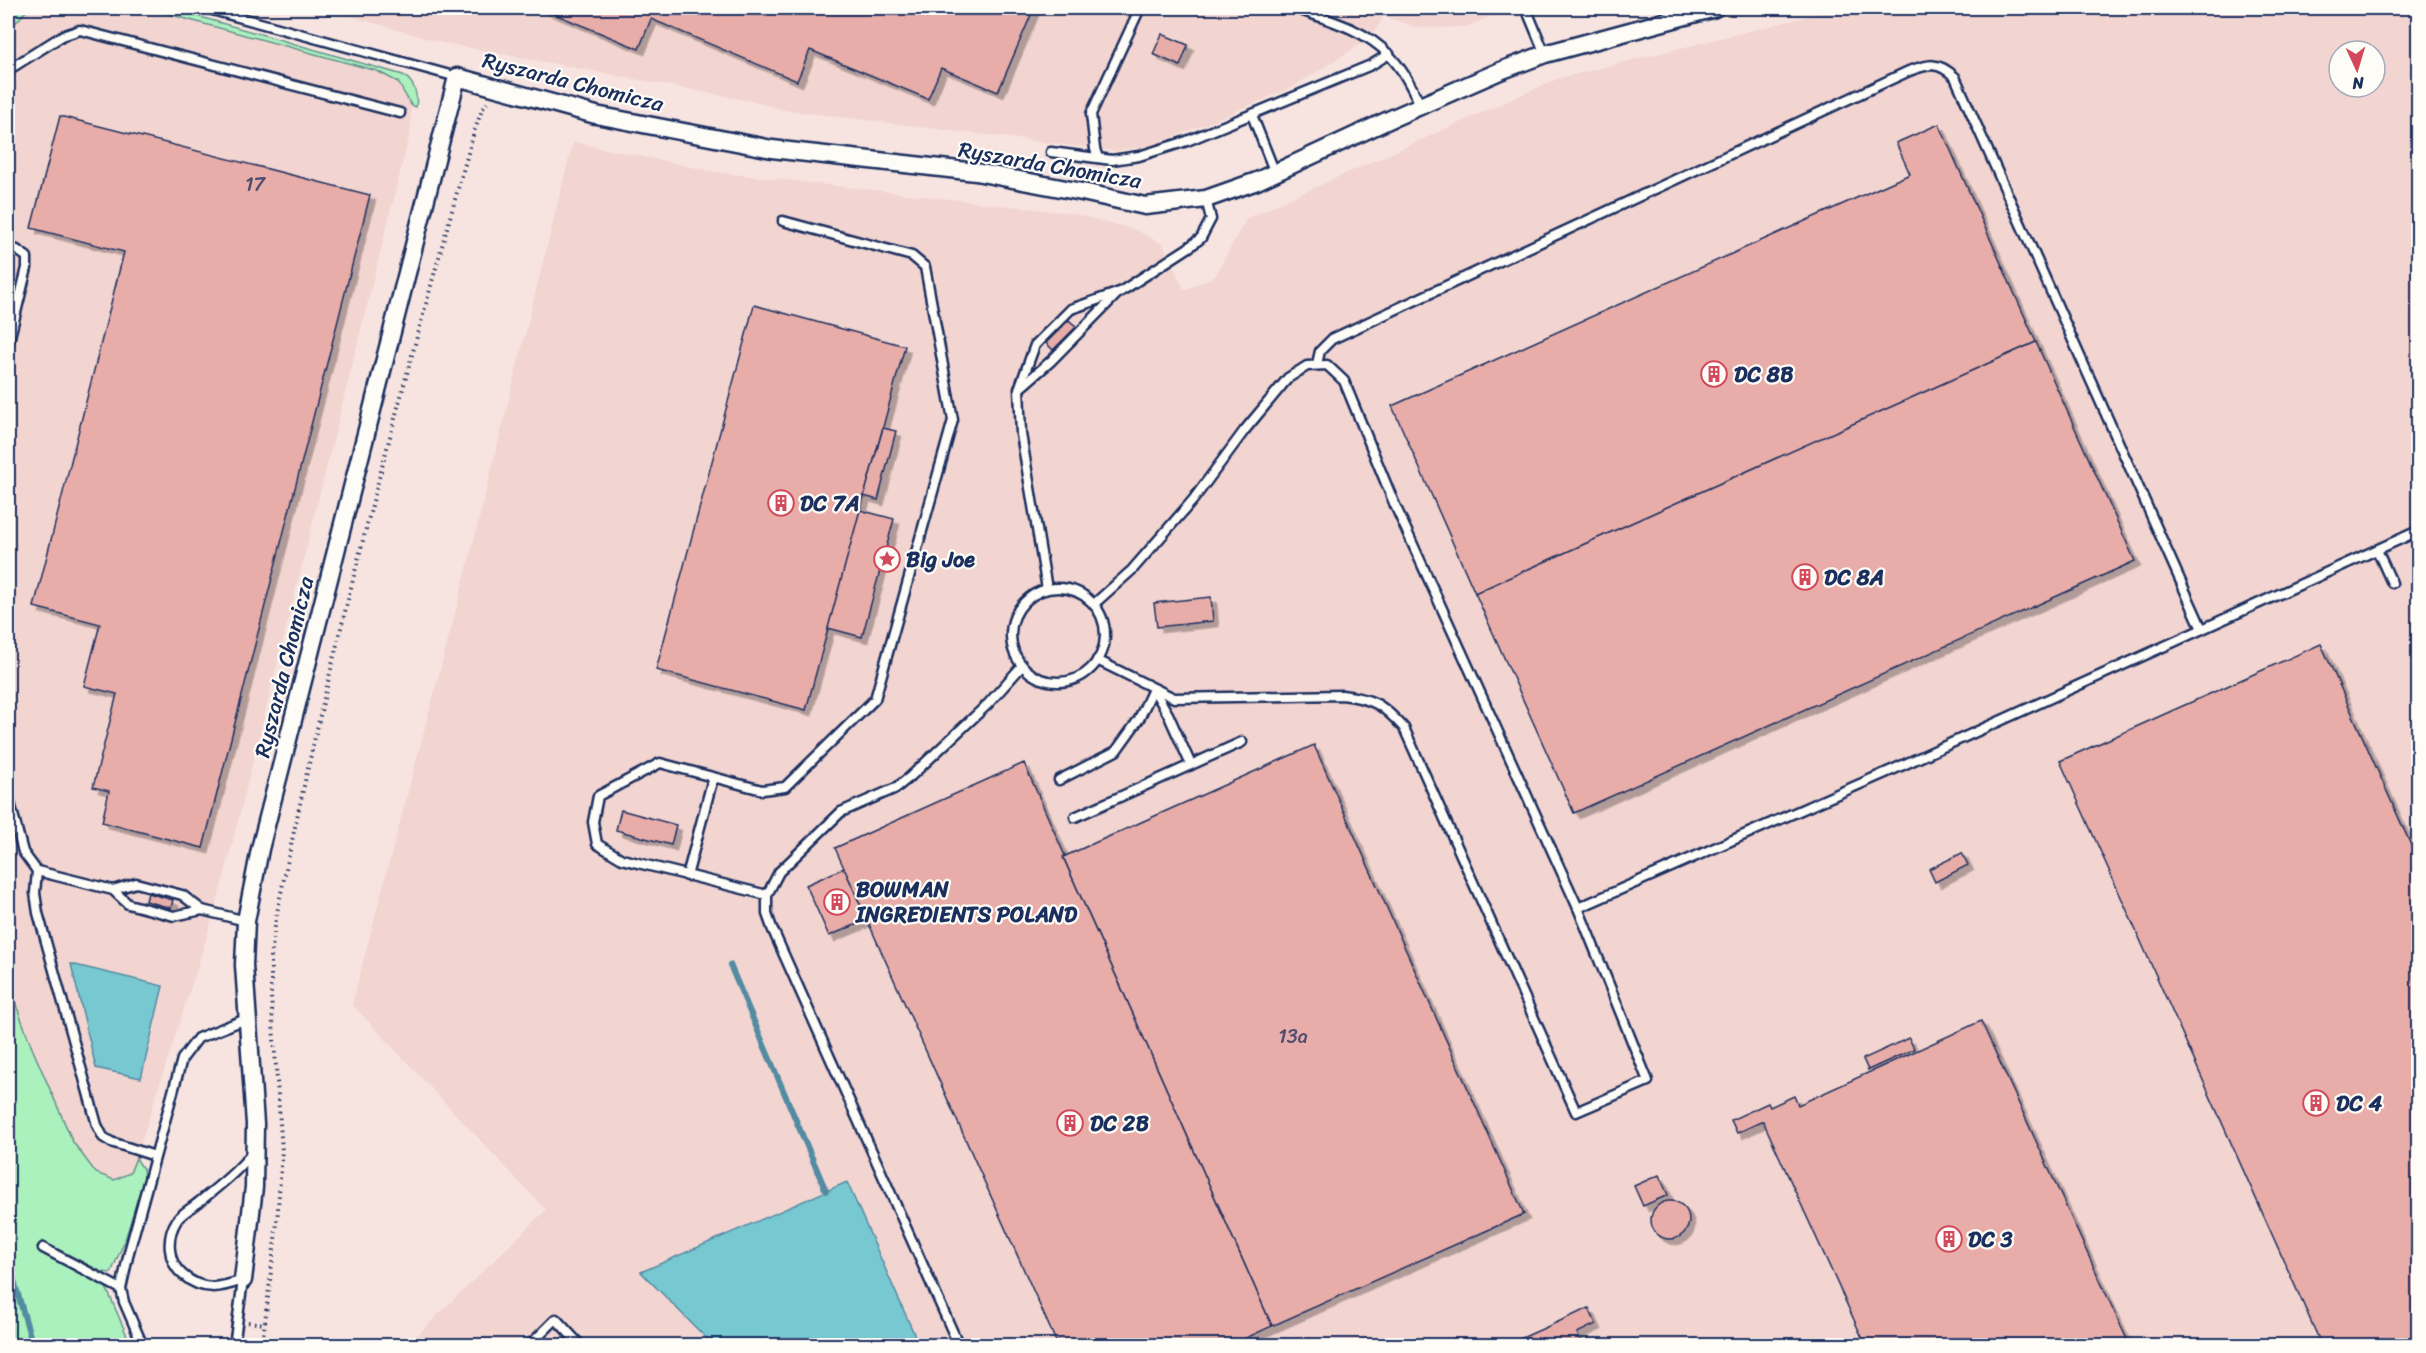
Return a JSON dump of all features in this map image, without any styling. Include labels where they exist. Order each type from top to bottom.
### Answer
[{"type":"street","name":"Ryszarda Chomicza","points":[[243,1280],[254,1186],[255,1149],[246,1019],[244,965],[246,921],[260,849],[457,77],[596,114],[772,149],[976,172],[1145,206],[1206,199],[1275,173],[1421,106],[1545,54],[1715,8]]},
{"type":"lane","name":"Ryszarda Chomicza","points":[[205,8],[457,77]]},
{"type":"lane","points":[[1098,158],[1091,114],[1140,8]]},
{"type":"lane","points":[[1294,8],[1367,37],[1389,54],[1407,79],[1421,106]]},
{"type":"lane","points":[[1526,8],[1545,54]]},
{"type":"lane","points":[[8,70],[62,36],[80,30],[400,113]]},
{"type":"lane","points":[[1051,152],[1112,160],[1139,156],[1187,141],[1252,115],[1371,65],[1389,54]]},
{"type":"lane","points":[[1317,364],[1320,351],[1332,339],[1909,71],[1927,65],[1945,67],[1955,77],[2202,629]]},
{"type":"lane","points":[[1252,115],[1275,173]]},
{"type":"lane","points":[[1047,589],[1021,434],[1019,389],[1035,345],[1071,309],[1120,291],[1168,262],[1201,238],[1211,219],[1206,199]]},
{"type":"lane","points":[[767,895],[622,859],[597,844],[593,822],[598,796],[660,764],[762,790],[784,787],[875,699],[953,420],[925,267],[912,256],[783,221]]},
{"type":"lane","points":[[8,247],[27,257],[27,268],[8,345]]},
{"type":"lane","points":[[1019,389],[1051,362],[1120,291]]},
{"type":"lane","points":[[1094,604],[1132,570],[1193,500],[1287,378],[1307,366],[1327,365],[1344,381],[1394,503],[1578,908],[1648,1081],[1576,1112],[1404,728],[1386,708],[1368,698],[1342,695],[1174,698],[1097,660]]},
{"type":"lane","points":[[1578,908],[1892,770],[2418,531]]},
{"type":"lane","points":[[2377,550],[2392,583]]},
{"type":"lane","points":[[1047,589],[1066,589],[1080,594],[1094,604],[1104,631],[1103,646],[1097,660],[1087,672],[1073,680],[1058,682],[1042,680],[1021,667],[1012,646],[1011,631],[1014,616],[1023,603],[1047,589]]},
{"type":"lane","points":[[959,1346],[772,928],[767,914],[767,895],[779,872],[841,812],[896,788],[911,776],[988,704],[1021,667]]},
{"type":"lane","points":[[1153,689],[1168,714],[1191,765]]},
{"type":"lane","points":[[1059,780],[1116,751],[1139,720],[1153,689]]},
{"type":"lane","points":[[1075,817],[1242,742]]},
{"type":"lane","points":[[687,876],[713,778]]},
{"type":"lane","points":[[8,795],[23,852],[36,871],[35,893],[38,913],[97,1125],[103,1137],[111,1142],[155,1156]]},
{"type":"lane","points":[[36,871],[113,890],[128,904],[174,916],[202,910]]},
{"type":"lane","points":[[113,890],[136,883],[182,895],[202,910],[246,921]]},
{"type":"lane","points":[[143,1346],[124,1302],[121,1289],[182,1059],[198,1038],[246,1019]]},
{"type":"lane","points":[[234,1346],[243,1280],[218,1287],[194,1284],[174,1267],[169,1242],[178,1220],[239,1170],[255,1149]]},
{"type":"lane","points":[[43,1248],[121,1289]]},
{"type":"lane","points":[[529,1346],[556,1318],[582,1346]]},
{"type":"path","points":[[262,1346],[277,1223],[282,1151],[272,997],[272,956],[276,918],[337,650],[414,343],[474,132],[482,110],[495,86]]},
{"type":"shaded area","points":[[29,8],[146,8],[377,71],[398,82],[411,105],[411,129],[224,877],[136,1158],[130,1173],[114,1180],[96,1173],[73,1142],[32,1048],[8,983],[8,31]]},
{"type":"shaded area","points":[[323,8],[1531,8],[1490,17],[1465,27],[1419,28],[1383,16],[1378,27],[1359,45],[1293,87],[1155,145],[1115,151],[784,110],[751,101],[439,42]]},
{"type":"shaded area","points":[[1841,8],[2418,8],[2418,1345],[407,1345],[546,1210],[352,1004],[465,576],[573,142],[715,172],[1070,213],[1136,230],[1163,244],[1184,290],[1215,276],[1247,218],[1557,79]]},
{"type":"green space","points":[[8,8],[29,8],[8,31]]},
{"type":"green space","points":[[146,8],[169,8],[403,75],[414,89],[416,107],[411,105],[398,82],[377,71]]},
{"type":"green space","points":[[8,983],[32,1048],[73,1142],[96,1173],[114,1180],[130,1173],[136,1158],[143,1169],[144,1178],[125,1240],[111,1273],[102,1272],[42,1241],[37,1248],[106,1287],[131,1345],[8,1345]]},
{"type":"water","points":[[71,964],[163,986],[141,1078],[96,1068]]},
{"type":"water","points":[[847,1182],[919,1345],[713,1345],[641,1272]]},
{"type":"building","points":[[540,8],[1034,8],[998,92],[941,68],[928,99],[810,50],[797,81],[651,19],[639,49]]},
{"type":"building","points":[[1162,34],[1188,45],[1180,66],[1153,54]]},
{"type":"building","points":[[60,116],[370,195],[203,848],[102,822],[109,791],[93,787],[117,694],[84,686],[100,624],[34,607],[124,252],[31,228]]},
{"type":"building","name":"DC 8B","points":[[1939,124],[2036,342],[1475,593],[1392,406],[1910,174],[1896,143]]},
{"type":"building","name":"DC 7A","points":[[754,305],[905,346],[806,710],[656,670]]},
{"type":"building","points":[[1069,320],[1076,327],[1053,350],[1046,343]]},
{"type":"building","name":"DC 8A","points":[[2036,342],[2135,561],[1574,813],[1475,593]]},
{"type":"building","points":[[883,428],[896,431],[878,500],[864,496]]},
{"type":"building","points":[[860,510],[894,519],[862,637],[828,628]]},
{"type":"building","points":[[1211,597],[1213,621],[1157,627],[1154,603]]},
{"type":"building","name":"DC 4","points":[[2321,644],[2418,861],[2418,1346],[2322,1346],[2060,761]]},
{"type":"building","points":[[1314,745],[1524,1214],[1272,1326],[1063,857]]},
{"type":"building","name":"DC 2B","points":[[1024,763],[1065,856],[1063,857],[1272,1326],[1229,1346],[1058,1346],[835,848]]},
{"type":"building","points":[[621,810],[676,825],[671,845],[616,830]]},
{"type":"building","points":[[1962,853],[1968,865],[1935,882],[1929,869]]},
{"type":"building","name":"BOWMAN INGREDIENTS POLAND","points":[[844,868],[867,920],[829,936],[806,885]]},
{"type":"building","points":[[148,893],[173,900],[171,908],[146,901]]},
{"type":"building","name":"DC 3","points":[[1981,1021],[2130,1346],[1866,1346],[1763,1121],[1737,1133],[1731,1120],[1768,1103],[1770,1107],[1794,1096],[1798,1105]]},
{"type":"building","points":[[1909,1038],[1914,1049],[1868,1070],[1863,1059]]},
{"type":"building","points":[[1659,1175],[1668,1195],[1643,1206],[1634,1186]]},
{"type":"building","points":[[1670,1201],[1683,1207],[1689,1220],[1683,1233],[1670,1239],[1657,1233],[1651,1220],[1657,1207]]},
{"type":"building","points":[[1589,1308],[1596,1324],[1577,1333],[1583,1346],[1504,1346]]},
{"type":"waterway","points":[[730,965],[826,1191]]},
{"type":"waterway","points":[[8,1260],[33,1346]]},
{"type":"place","name":"DC 8B","points":[[1714,374]]},
{"type":"place","name":"DC 7A","points":[[781,503]]},
{"type":"place","name":"Big Joe","points":[[887,559]]},
{"type":"place","name":"DC 8A","points":[[1805,577]]},
{"type":"place","name":"BOWMAN INGREDIENTS POLAND","points":[[837,902]]},
{"type":"place","name":"DC 4","points":[[2316,1103]]},
{"type":"place","name":"DC 2B","points":[[1070,1123]]},
{"type":"place","name":"DC 3","points":[[1949,1239]]}]
